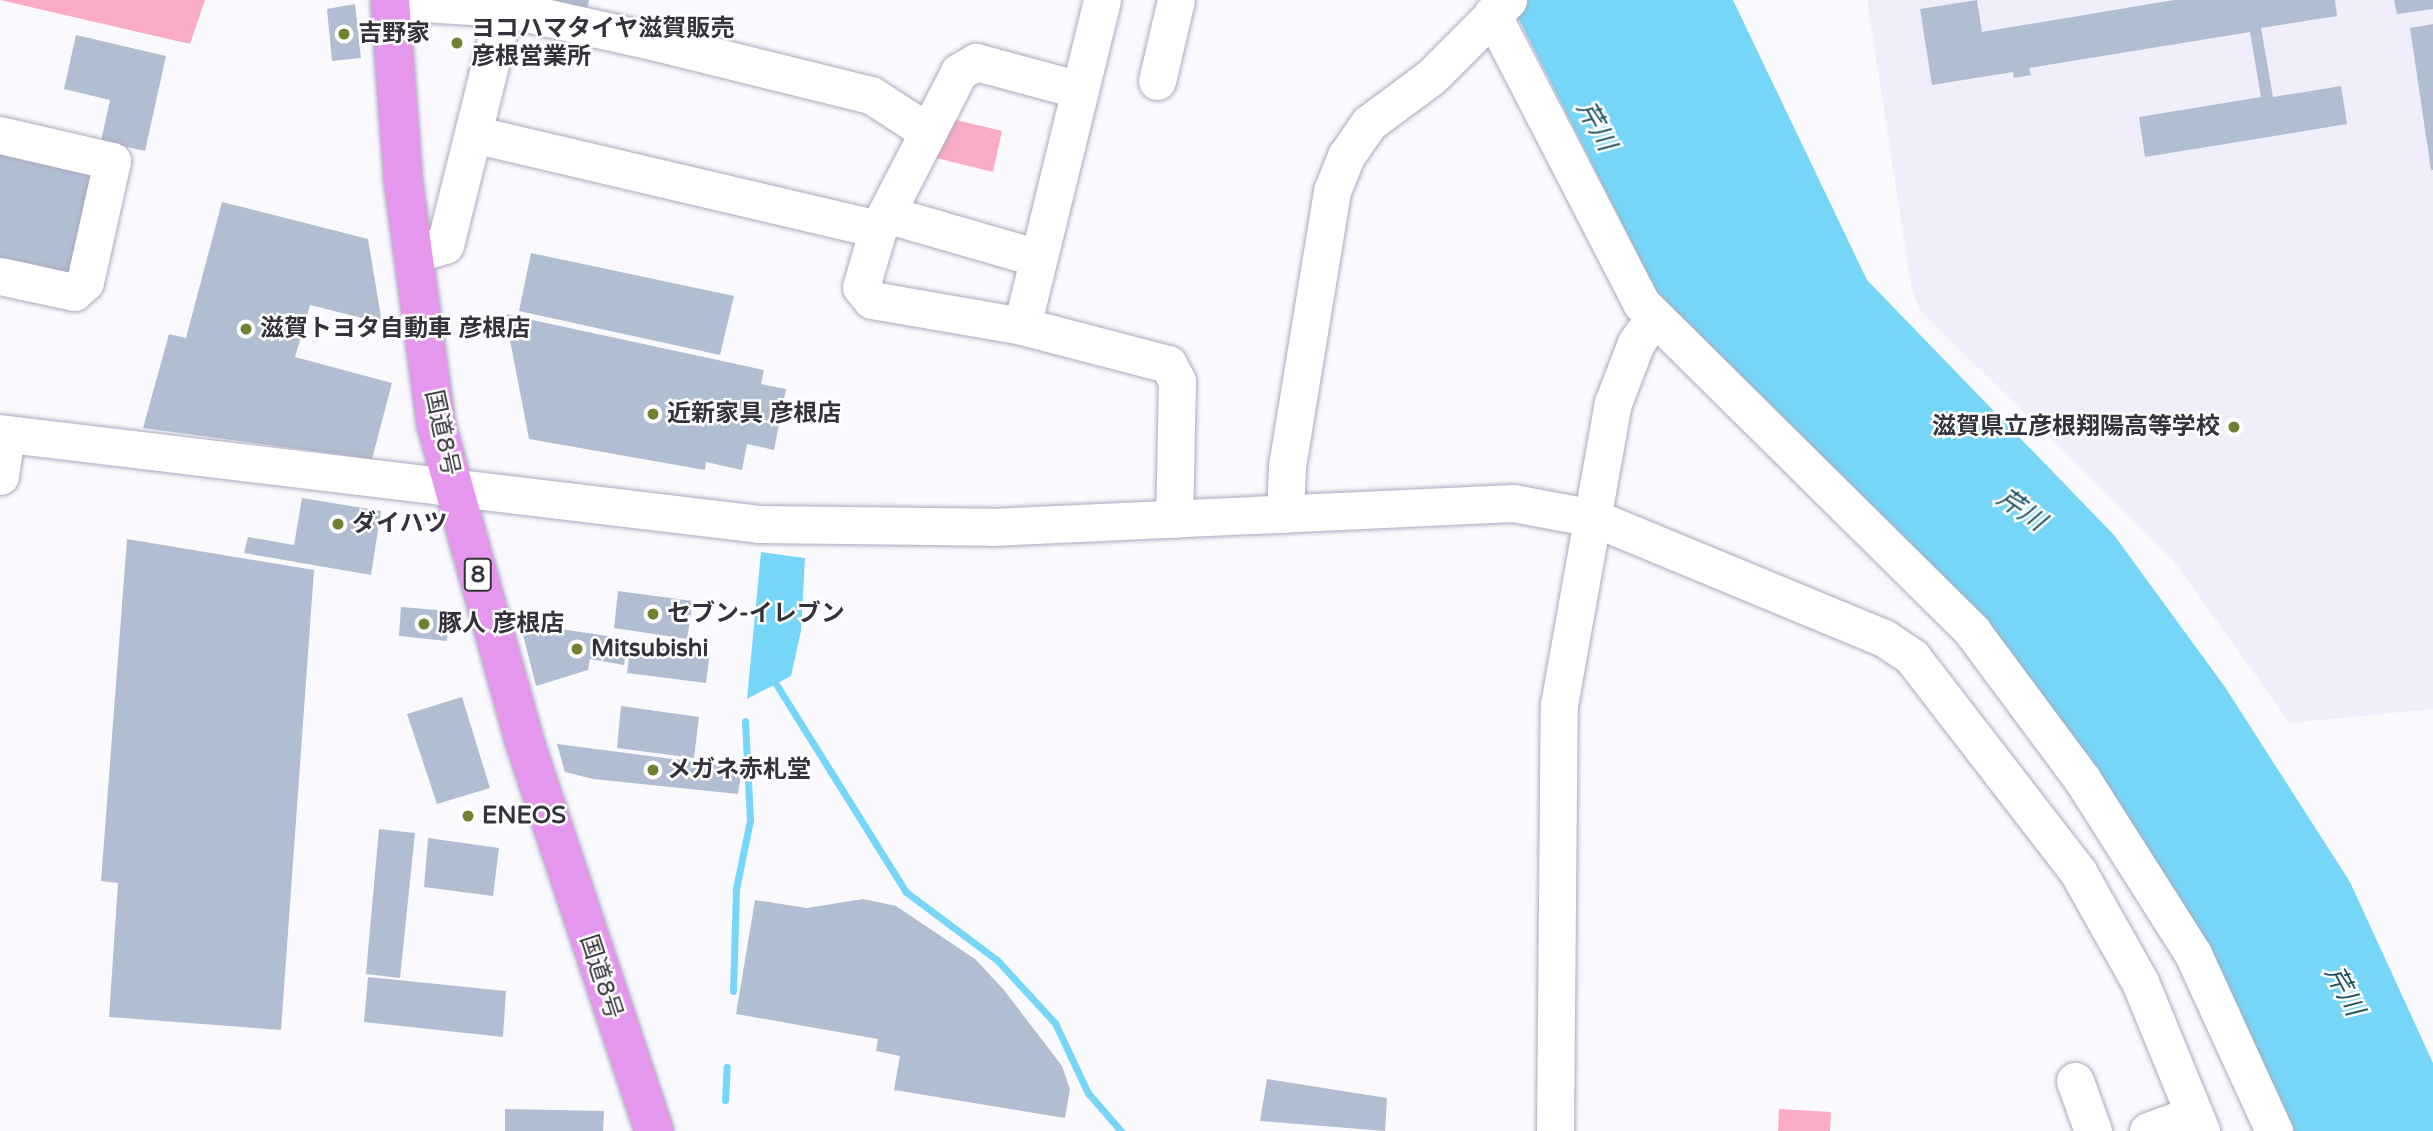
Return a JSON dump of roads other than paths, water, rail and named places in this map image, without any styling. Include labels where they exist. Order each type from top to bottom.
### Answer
[{"type":"highway","name":"国道8号","points":[[390,0],[413,254],[436,424],[524,740],[654,1131]]},
{"type":"street","points":[[390,0],[505,4],[871,95],[928,132]]},
{"type":"street","points":[[1022,326],[1102,0]]},
{"type":"street","points":[[1157,81],[1176,0]]},
{"type":"street","points":[[413,254],[446,245],[505,4]]},
{"type":"street","points":[[1285,514],[1287,466],[1332,191],[1346,156],[1369,123],[1431,77],[1502,5],[1653,319],[1899,558],[2014,682],[2193,954],[2274,1131]]},
{"type":"street","points":[[1080,90],[976,62],[959,72],[882,221],[860,278],[873,300],[1022,326],[1168,364],[1177,381],[1174,519]]},
{"type":"street","points":[[473,134],[882,221],[1038,258]]},
{"type":"street","points":[[0,276],[74,292],[85,282],[112,161],[16,138]]},
{"type":"street","points":[[1555,1131],[1559,705],[1613,403],[1636,343],[1653,319]]},
{"type":"street","points":[[0,477],[3,433],[453,485],[759,524],[992,527],[1513,503],[1594,517],[1884,638],[1912,657],[2078,872],[2140,982],[2198,1123],[2148,1131]]},
{"type":"street","points":[[2076,1081],[2093,1131]]},
{"type":"water","name":"芹川","points":[[1509,0],[1733,0],[1867,280],[2114,535],[2225,687],[2350,882],[2433,1063],[2433,1131],[2292,1131],[2178,896],[2070,738],[1664,306]]},
{"type":"water","points":[[761,552],[805,558],[801,631],[791,676],[747,699]]},
{"type":"waterway","points":[[776,684],[906,892],[997,960],[1055,1023],[1088,1093],[1121,1131]]},
{"type":"waterway","points":[[733,991],[736,889],[750,820],[745,721]]},
{"type":"waterway","points":[[725,1100],[727,1067]]},
{"type":"place","name":"吉野家","points":[[344,34]]},
{"type":"place","name":"ヨコハマタイヤ滋賀販売 彦根営業所","points":[[457,43]]},
{"type":"place","name":"滋賀トヨタ自動車 彦根店","points":[[246,329]]},
{"type":"place","name":"近新家具 彦根店","points":[[653,414]]},
{"type":"place","name":"滋賀県立彦根翔陽高等学校","points":[[2234,427]]},
{"type":"place","name":"ダイハツ","points":[[338,524]]},
{"type":"place","name":"セブン-イレブン","points":[[653,614]]},
{"type":"place","name":"豚人 彦根店","points":[[424,624]]},
{"type":"place","name":"Mitsubishi","points":[[577,649]]},
{"type":"place","name":"メガネ赤札堂","points":[[653,770]]},
{"type":"place","name":"ENEOS","points":[[468,816]]}]
